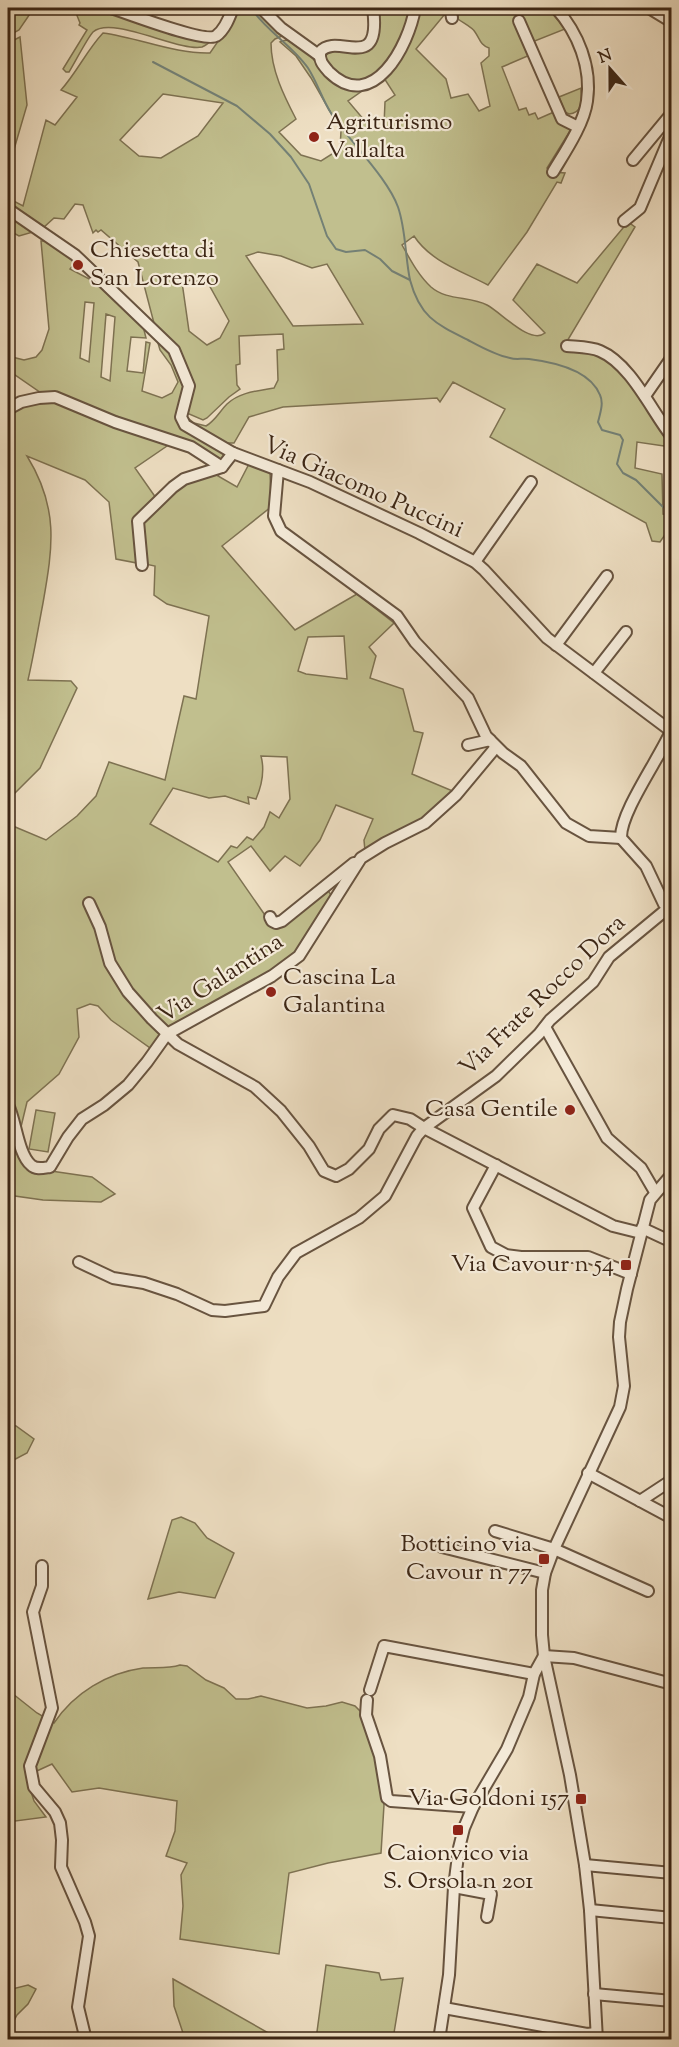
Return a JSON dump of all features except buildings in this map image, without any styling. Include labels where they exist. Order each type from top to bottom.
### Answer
[{"type":"street","points":[[111,8],[207,38],[216,36],[228,22],[233,8]]},
{"type":"street","points":[[261,8],[281,28],[320,56]]},
{"type":"street","points":[[373,8],[374,30],[368,43],[357,49],[328,46],[320,52],[323,66],[341,82],[357,86],[383,72],[401,52],[415,8]]},
{"type":"street","points":[[447,8],[452,18]]},
{"type":"street","points":[[553,172],[578,127],[588,102],[586,68],[580,45],[570,23],[556,8]]},
{"type":"street","points":[[649,8],[672,22]]},
{"type":"street","points":[[519,21],[562,119],[578,127]]},
{"type":"street","points":[[633,160],[672,113]]},
{"type":"street","points":[[624,221],[640,208],[672,132]]},
{"type":"street","name":"Via Giacomo Puccini","points":[[8,209],[83,262],[174,350],[189,386],[181,417],[185,424],[233,453],[310,482],[419,532],[475,562],[546,638],[671,730]]},
{"type":"street","points":[[567,346],[600,351],[619,364],[645,396],[672,437]]},
{"type":"street","points":[[645,396],[672,357]]},
{"type":"street","points":[[8,409],[21,402],[55,397],[115,422],[191,447],[222,467]]},
{"type":"street","name":"Via Giacomo Puccini","points":[[222,467],[233,453]]},
{"type":"street","points":[[142,566],[138,521],[184,479],[222,467]]},
{"type":"street","points":[[278,470],[274,516],[281,531],[397,616],[416,642],[468,698],[486,736],[521,766],[566,823],[589,836],[621,838],[646,866],[669,912]]},
{"type":"street","name":"Via Giacomo Puccini","points":[[475,562],[531,482]]},
{"type":"street","points":[[556,645],[607,576]]},
{"type":"street","points":[[594,673],[626,632]]},
{"type":"street","points":[[621,838],[623,826],[634,798],[669,746],[671,730]]},
{"type":"street","points":[[468,745],[493,743]]},
{"type":"street","name":"Via Galantina","points":[[270,917],[276,923],[282,921],[361,858],[425,823],[456,795],[493,743]]},
{"type":"street","name":"Via Galantina","points":[[8,1105],[13,1115],[20,1145],[30,1165],[40,1169],[50,1167],[82,1119],[104,1106],[128,1085],[167,1034],[272,976],[299,956],[361,858]]},
{"type":"street","points":[[89,903],[100,927],[110,963],[128,992],[178,1044],[255,1087],[281,1112],[302,1137],[324,1171],[336,1176],[349,1169],[369,1149],[379,1129],[393,1115],[411,1119],[424,1128],[612,1226],[641,1230],[672,1242]]},
{"type":"street","name":"Via Frate Rocco Dora","points":[[79,1262],[113,1278],[177,1294],[212,1310],[225,1311],[264,1306],[278,1277],[296,1253],[359,1218],[385,1196],[417,1136],[424,1128],[496,1076],[550,1020],[593,982],[609,957],[669,912]]},
{"type":"street","points":[[545,1027],[607,1138],[641,1168],[655,1192]]},
{"type":"street","points":[[496,1166],[472,1208],[491,1247],[506,1255],[521,1257],[588,1257],[631,1274]]},
{"type":"street","points":[[444,2008],[596,2036],[590,1910],[585,1864],[570,1775],[544,1656],[541,1615],[545,1573],[554,1549],[620,1407],[624,1372],[619,1336],[620,1322],[650,1200],[672,1174]]},
{"type":"street","points":[[588,1473],[672,1518]]},
{"type":"street","points":[[640,1502],[672,1480]]},
{"type":"street","points":[[495,1531],[554,1549],[648,1591]]},
{"type":"street","points":[[442,1547],[545,1573]]},
{"type":"street","points":[[42,1566],[42,1586],[33,1612],[52,1708],[30,1766],[34,1787],[55,1812],[60,1823],[62,1868],[89,1936],[78,2007],[86,2040]]},
{"type":"street","points":[[473,1807],[391,1801],[387,1798],[380,1756],[366,1715],[368,1695],[384,1646],[534,1674]]},
{"type":"street","points":[[439,2040],[450,1963],[454,1887],[464,1828],[473,1807],[507,1749],[529,1697],[534,1674],[544,1656]]},
{"type":"street","points":[[544,1656],[574,1658],[672,1684]]},
{"type":"street","points":[[529,1697],[540,1688],[550,1686]]},
{"type":"street","points":[[585,1864],[672,1873]]},
{"type":"street","points":[[454,1887],[491,1894],[487,1917]]},
{"type":"street","points":[[590,1910],[672,1918]]},
{"type":"street","points":[[594,1994],[672,2001]]},
{"type":"shaded area","points":[[8,8],[34,8],[19,30],[8,36]]},
{"type":"shaded area","points":[[74,8],[100,8],[195,38],[213,39],[202,47],[191,47],[130,31],[102,28],[93,32],[69,72],[66,72],[63,69],[87,30],[79,25]]},
{"type":"shaded area","points":[[236,8],[259,8],[287,34],[271,43],[273,63],[296,119],[279,132],[301,155],[321,161],[340,149],[341,131],[296,56],[280,42],[288,40],[295,43],[303,48],[332,80],[347,88],[362,91],[348,101],[370,127],[378,129],[384,125],[385,102],[395,95],[384,78],[407,46],[415,29],[420,8],[441,8],[445,14],[416,49],[446,79],[451,98],[468,94],[479,111],[490,106],[481,63],[489,56],[489,48],[482,43],[472,28],[458,19],[458,8],[548,8],[565,29],[532,42],[530,55],[502,67],[519,110],[526,108],[529,115],[535,113],[538,119],[554,112],[569,127],[570,131],[547,168],[553,172],[565,173],[561,183],[557,182],[527,232],[488,285],[438,259],[429,253],[414,236],[402,245],[422,277],[437,291],[487,305],[524,332],[539,336],[545,333],[513,300],[537,264],[577,283],[628,222],[635,227],[563,348],[596,353],[612,363],[632,384],[648,409],[671,447],[637,442],[635,468],[662,474],[663,514],[671,515],[671,526],[660,542],[652,541],[646,523],[490,437],[505,409],[453,382],[440,402],[437,398],[283,407],[249,417],[234,443],[221,443],[187,421],[189,419],[206,426],[237,397],[274,388],[278,380],[277,350],[284,349],[283,334],[239,336],[240,364],[236,365],[237,385],[240,389],[203,420],[187,413],[177,416],[228,456],[221,465],[170,444],[135,468],[156,498],[145,509],[137,563],[116,559],[109,502],[85,480],[27,456],[44,493],[51,528],[49,563],[28,680],[71,681],[77,688],[40,768],[8,800],[8,411],[41,393],[8,370],[8,356],[24,360],[36,357],[42,350],[49,329],[41,241],[53,241],[76,262],[70,269],[101,285],[143,326],[146,338],[131,337],[127,371],[143,373],[146,342],[150,343],[142,391],[162,398],[172,393],[178,382],[171,365],[160,350],[158,343],[161,341],[155,327],[138,262],[101,230],[93,233],[83,205],[75,204],[64,219],[54,218],[44,227],[20,214],[8,198],[23,206],[46,120],[55,125],[77,97],[61,90],[103,33],[183,51],[210,53],[228,27]],"holes":[[[163,94],[223,103],[198,136],[161,158],[139,156],[120,140]],[[258,252],[281,256],[312,268],[327,264],[363,324],[293,326],[246,256]],[[192,280],[209,285],[229,321],[220,338],[207,345],[189,331],[182,282]],[[85,302],[94,303],[89,362],[80,358]],[[106,314],[115,317],[110,381],[101,377]]]},
{"type":"shaded area","points":[[378,8],[410,8],[403,35],[390,59],[381,69],[360,80],[348,79],[337,73],[326,61],[325,55],[329,49],[355,54],[363,52]]},
{"type":"shaded area","points":[[20,37],[27,105],[8,170],[8,43]]},
{"type":"shaded area","points":[[581,88],[581,101],[577,111],[569,114],[565,112],[559,97]]},
{"type":"shaded area","points":[[8,212],[33,232],[19,236],[8,230]]},
{"type":"shaded area","points":[[250,462],[270,470],[271,507],[222,546],[295,630],[357,594],[394,623],[369,647],[376,656],[370,678],[403,689],[414,731],[423,733],[412,774],[455,792],[422,820],[365,851],[364,840],[373,819],[336,805],[320,840],[300,866],[285,856],[270,871],[251,846],[228,862],[272,927],[280,927],[326,887],[334,900],[296,953],[153,1050],[111,1020],[98,1006],[90,1004],[77,1009],[79,1037],[59,1074],[27,1102],[20,1131],[25,1163],[51,1171],[92,1177],[115,1194],[101,1202],[43,1200],[8,1195],[8,824],[46,840],[77,816],[96,796],[109,762],[165,780],[184,696],[196,699],[209,616],[167,604],[154,595],[155,566],[145,564],[143,522],[185,482],[222,470],[218,476],[237,487]],"holes":[[[344,636],[347,679],[298,671],[308,637]],[[261,756],[287,757],[290,799],[279,818],[270,812],[264,827],[253,840],[247,837],[237,848],[231,846],[218,862],[150,824],[173,788],[209,798],[225,796],[249,804],[248,797],[256,799],[261,783],[263,773]]]},
{"type":"shaded area","points":[[36,1110],[55,1113],[48,1152],[29,1149]]},
{"type":"shaded area","points":[[8,1424],[16,1426],[34,1439],[27,1453],[8,1463]]},
{"type":"shaded area","points":[[181,1517],[195,1523],[207,1538],[234,1553],[215,1598],[179,1592],[148,1599],[172,1520]]},
{"type":"shaded area","points":[[187,1666],[206,1680],[224,1688],[236,1699],[261,1696],[307,1708],[342,1702],[355,1706],[364,1715],[376,1758],[384,1805],[381,1853],[289,1873],[279,1954],[180,1939],[183,1906],[181,1875],[187,1863],[166,1856],[175,1831],[177,1801],[99,1788],[72,1792],[52,1764],[26,1776],[34,1801],[46,1817],[8,1822],[8,1690],[54,1723],[71,1702],[81,1694],[117,1674],[143,1668]]},
{"type":"shaded area","points":[[326,1965],[379,1973],[381,1980],[403,1978],[393,2039],[316,2039]]},
{"type":"shaded area","points":[[173,1979],[272,2035],[272,2039],[185,2039],[174,2006]]},
{"type":"shaded area","points":[[28,1985],[36,1989],[8,2032],[8,1990]]},
{"type":"waterway","points":[[251,8],[264,24],[302,60],[331,113],[393,195],[403,225],[410,280]]},
{"type":"waterway","points":[[153,62],[237,106],[270,134],[291,157],[309,184],[327,236],[336,249],[346,252],[365,250],[380,259],[392,271],[410,280],[424,311],[438,324],[499,355],[512,359],[549,362],[570,369],[588,379],[595,386],[602,401],[598,422],[602,430],[620,435],[623,440],[617,464],[623,473],[636,480],[663,507],[672,510]]},
{"type":"place","name":"Agriturismo Vallalta","points":[[314,137]]},
{"type":"place","name":"Chiesetta di San Lorenzo","points":[[78,265]]},
{"type":"place","name":"Cascina La Galantina","points":[[271,992]]},
{"type":"place","name":"Casa Gentile","points":[[570,1110]]},
{"type":"place","name":"Via Cavour n 54","points":[[626,1265]]},
{"type":"place","name":"Botticino via Cavour n 77","points":[[544,1559]]},
{"type":"place","name":"Via Goldoni 157","points":[[581,1799]]},
{"type":"place","name":"Caionvico via S. Orsola n 201","points":[[458,1830]]}]
